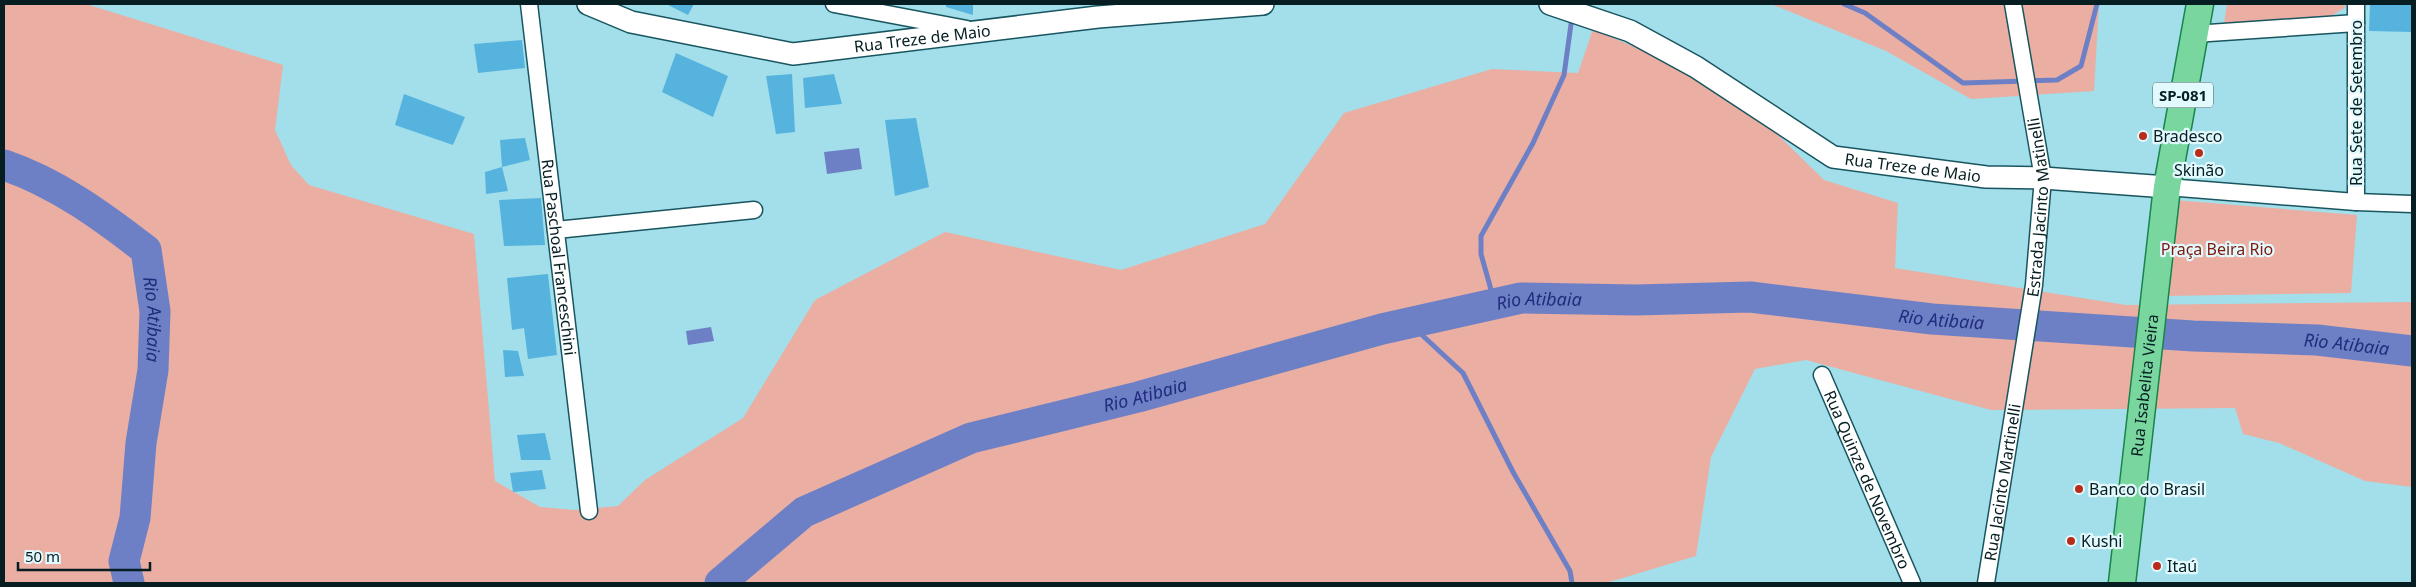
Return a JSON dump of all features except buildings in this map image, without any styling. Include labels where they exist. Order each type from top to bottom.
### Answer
[{"type":"main road","name":"SP-081","points":[[2167,187],[2200,4]]},
{"type":"main road","name":"Rua Isabelita Vieira","points":[[2122,583],[2167,187]]},
{"type":"street","name":"Rua Paschoal Franceschini","points":[[530,4],[589,511]]},
{"type":"street","name":"Rua Treze de Maio","points":[[588,4],[631,22],[793,54],[1098,17],[1263,4]]},
{"type":"street","points":[[834,4],[980,31]]},
{"type":"street","name":"Rua Treze de Maio","points":[[1550,4],[1630,31],[1696,67],[1833,157],[1909,169],[1986,177],[2043,178],[2167,187]]},
{"type":"street","name":"Estrada Jacinto Matinelli","points":[[2013,4],[2028,104],[2043,178],[2034,285],[2018,381]]},
{"type":"street","name":"Rua Sete de Setembro","points":[[2356,4],[2356,202]]},
{"type":"street","points":[[2194,34],[2356,23]]},
{"type":"street","points":[[2167,187],[2356,202],[2412,204]]},
{"type":"street","points":[[556,230],[754,210]]},
{"type":"street","name":"Rua Quinze de Novembro","points":[[1822,375],[1912,583]]},
{"type":"street","name":"Rua Jacinto Martinelli","points":[[1986,583],[2018,381]]},
{"type":"green space","points":[[4,4],[86,4],[283,65],[275,130],[291,165],[309,185],[474,234],[495,481],[540,507],[574,510],[618,506],[645,480],[743,418],[815,300],[945,232],[1121,270],[1265,224],[1344,113],[1492,69],[1578,73],[1593,29],[1687,70],[1774,131],[1824,180],[1898,203],[1895,268],[2126,305],[2412,302],[2412,487],[2365,481],[2279,443],[2243,434],[2235,408],[1991,410],[1806,360],[1755,369],[1711,457],[1696,556],[1606,583],[4,583]]},
{"type":"green space","points":[[1771,4],[2099,4],[2094,91],[1971,99],[1886,51]]},
{"type":"green space","points":[[2227,4],[2342,4],[2346,7],[2331,16],[2224,23]]},
{"type":"green space","name":"Praça Beira Rio","points":[[2174,200],[2357,215],[2351,293],[2164,296]]},
{"type":"water","points":[[859,148],[862,169],[827,174],[824,152]]},
{"type":"water","points":[[711,327],[714,341],[688,345],[686,331]]},
{"type":"waterway","points":[[1844,4],[1865,13],[1963,83],[2057,80],[2081,66],[2097,4]]},
{"type":"waterway","points":[[1495,304],[1481,254],[1481,236],[1533,143],[1564,75],[1572,17]]},
{"type":"waterway","name":"Rio Atibaia","points":[[4,165],[24,172],[61,191],[96,213],[146,250],[155,311],[153,370],[141,443],[135,518],[124,561],[129,583]]},
{"type":"waterway","name":"Rio Atibaia","points":[[720,583],[804,512],[971,438],[1138,397],[1382,329],[1521,298],[1636,300],[1750,297],[1932,319],[2193,336],[2317,340],[2412,351]]},
{"type":"waterway","points":[[1409,323],[1463,373],[1513,472],[1570,571],[1572,583]]},
{"type":"place","name":"Bradesco","points":[[2143,136]]},
{"type":"place","name":"Skinão","points":[[2199,153]]},
{"type":"place","name":"Banco do Brasil","points":[[2079,489]]},
{"type":"place","name":"Kushi","points":[[2071,541]]},
{"type":"place","name":"Itaú","points":[[2157,566]]}]
